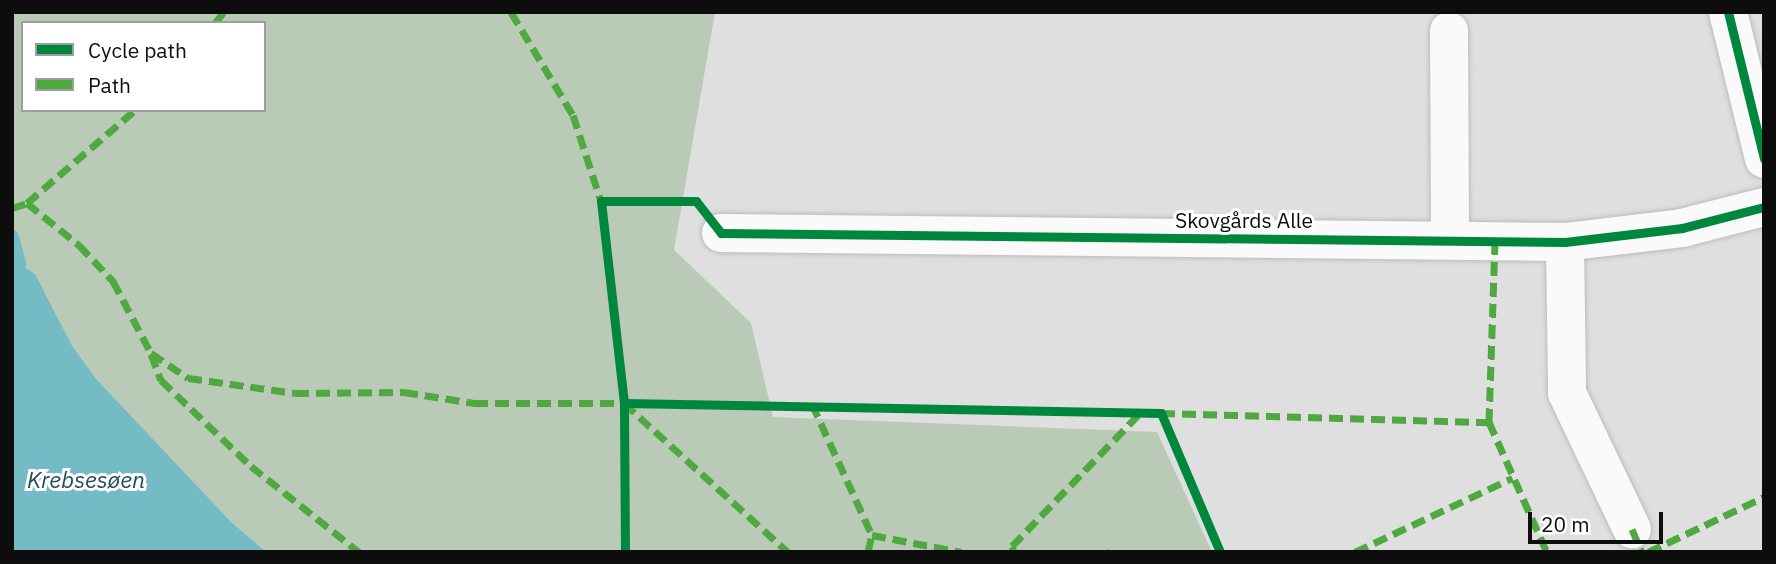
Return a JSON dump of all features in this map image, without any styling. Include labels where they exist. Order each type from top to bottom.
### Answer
[{"type":"street","points":[[1728,12],[1764,159]]},
{"type":"street","points":[[1449,31],[1450,239]]},
{"type":"street","name":"Skovgårds Alle","points":[[721,233],[1565,242],[1682,228],[1764,207]]},
{"type":"street","points":[[1565,242],[1567,393],[1632,529]]},
{"type":"green space","points":[[12,12],[715,12],[674,250],[751,323],[773,417],[1157,432],[1212,552],[12,552]]},
{"type":"water","name":"Krebsesøen","points":[[19,264],[35,274],[72,346],[97,380],[231,522],[266,552],[12,552],[12,266]]},
{"type":"waterway","points":[[12,237],[19,264]]},
{"type":"marked path","points":[[217,21],[224,12]]},
{"type":"marked path","points":[[511,12],[573,115],[601,201]]},
{"type":"marked path","points":[[12,208],[27,203],[133,112]]},
{"type":"marked path","points":[[27,203],[79,245],[113,281],[151,353],[188,378],[295,393],[404,392],[474,403],[630,403]]},
{"type":"marked path","points":[[1161,413],[1489,422],[1495,240]]},
{"type":"marked path","points":[[151,354],[161,380],[251,466],[359,552]]},
{"type":"marked path","points":[[624,403],[788,552]]},
{"type":"marked path","points":[[812,404],[872,535]]},
{"type":"marked path","points":[[1014,552],[1012,546],[1141,412]]},
{"type":"marked path","points":[[1489,422],[1547,552]]},
{"type":"marked path","points":[[1355,552],[1512,478]]},
{"type":"marked path","points":[[1648,552],[1764,497]]},
{"type":"marked path","points":[[1632,529],[1642,552]]},
{"type":"marked path","points":[[868,552],[872,535],[961,552]]},
{"type":"cycle path","points":[[1728,12],[1764,159]]},
{"type":"cycle path","points":[[625,552],[624,403],[601,201],[696,201],[721,233],[1565,242],[1682,228],[1764,207]]},
{"type":"cycle path","points":[[624,403],[1161,413],[1220,552]]}]
